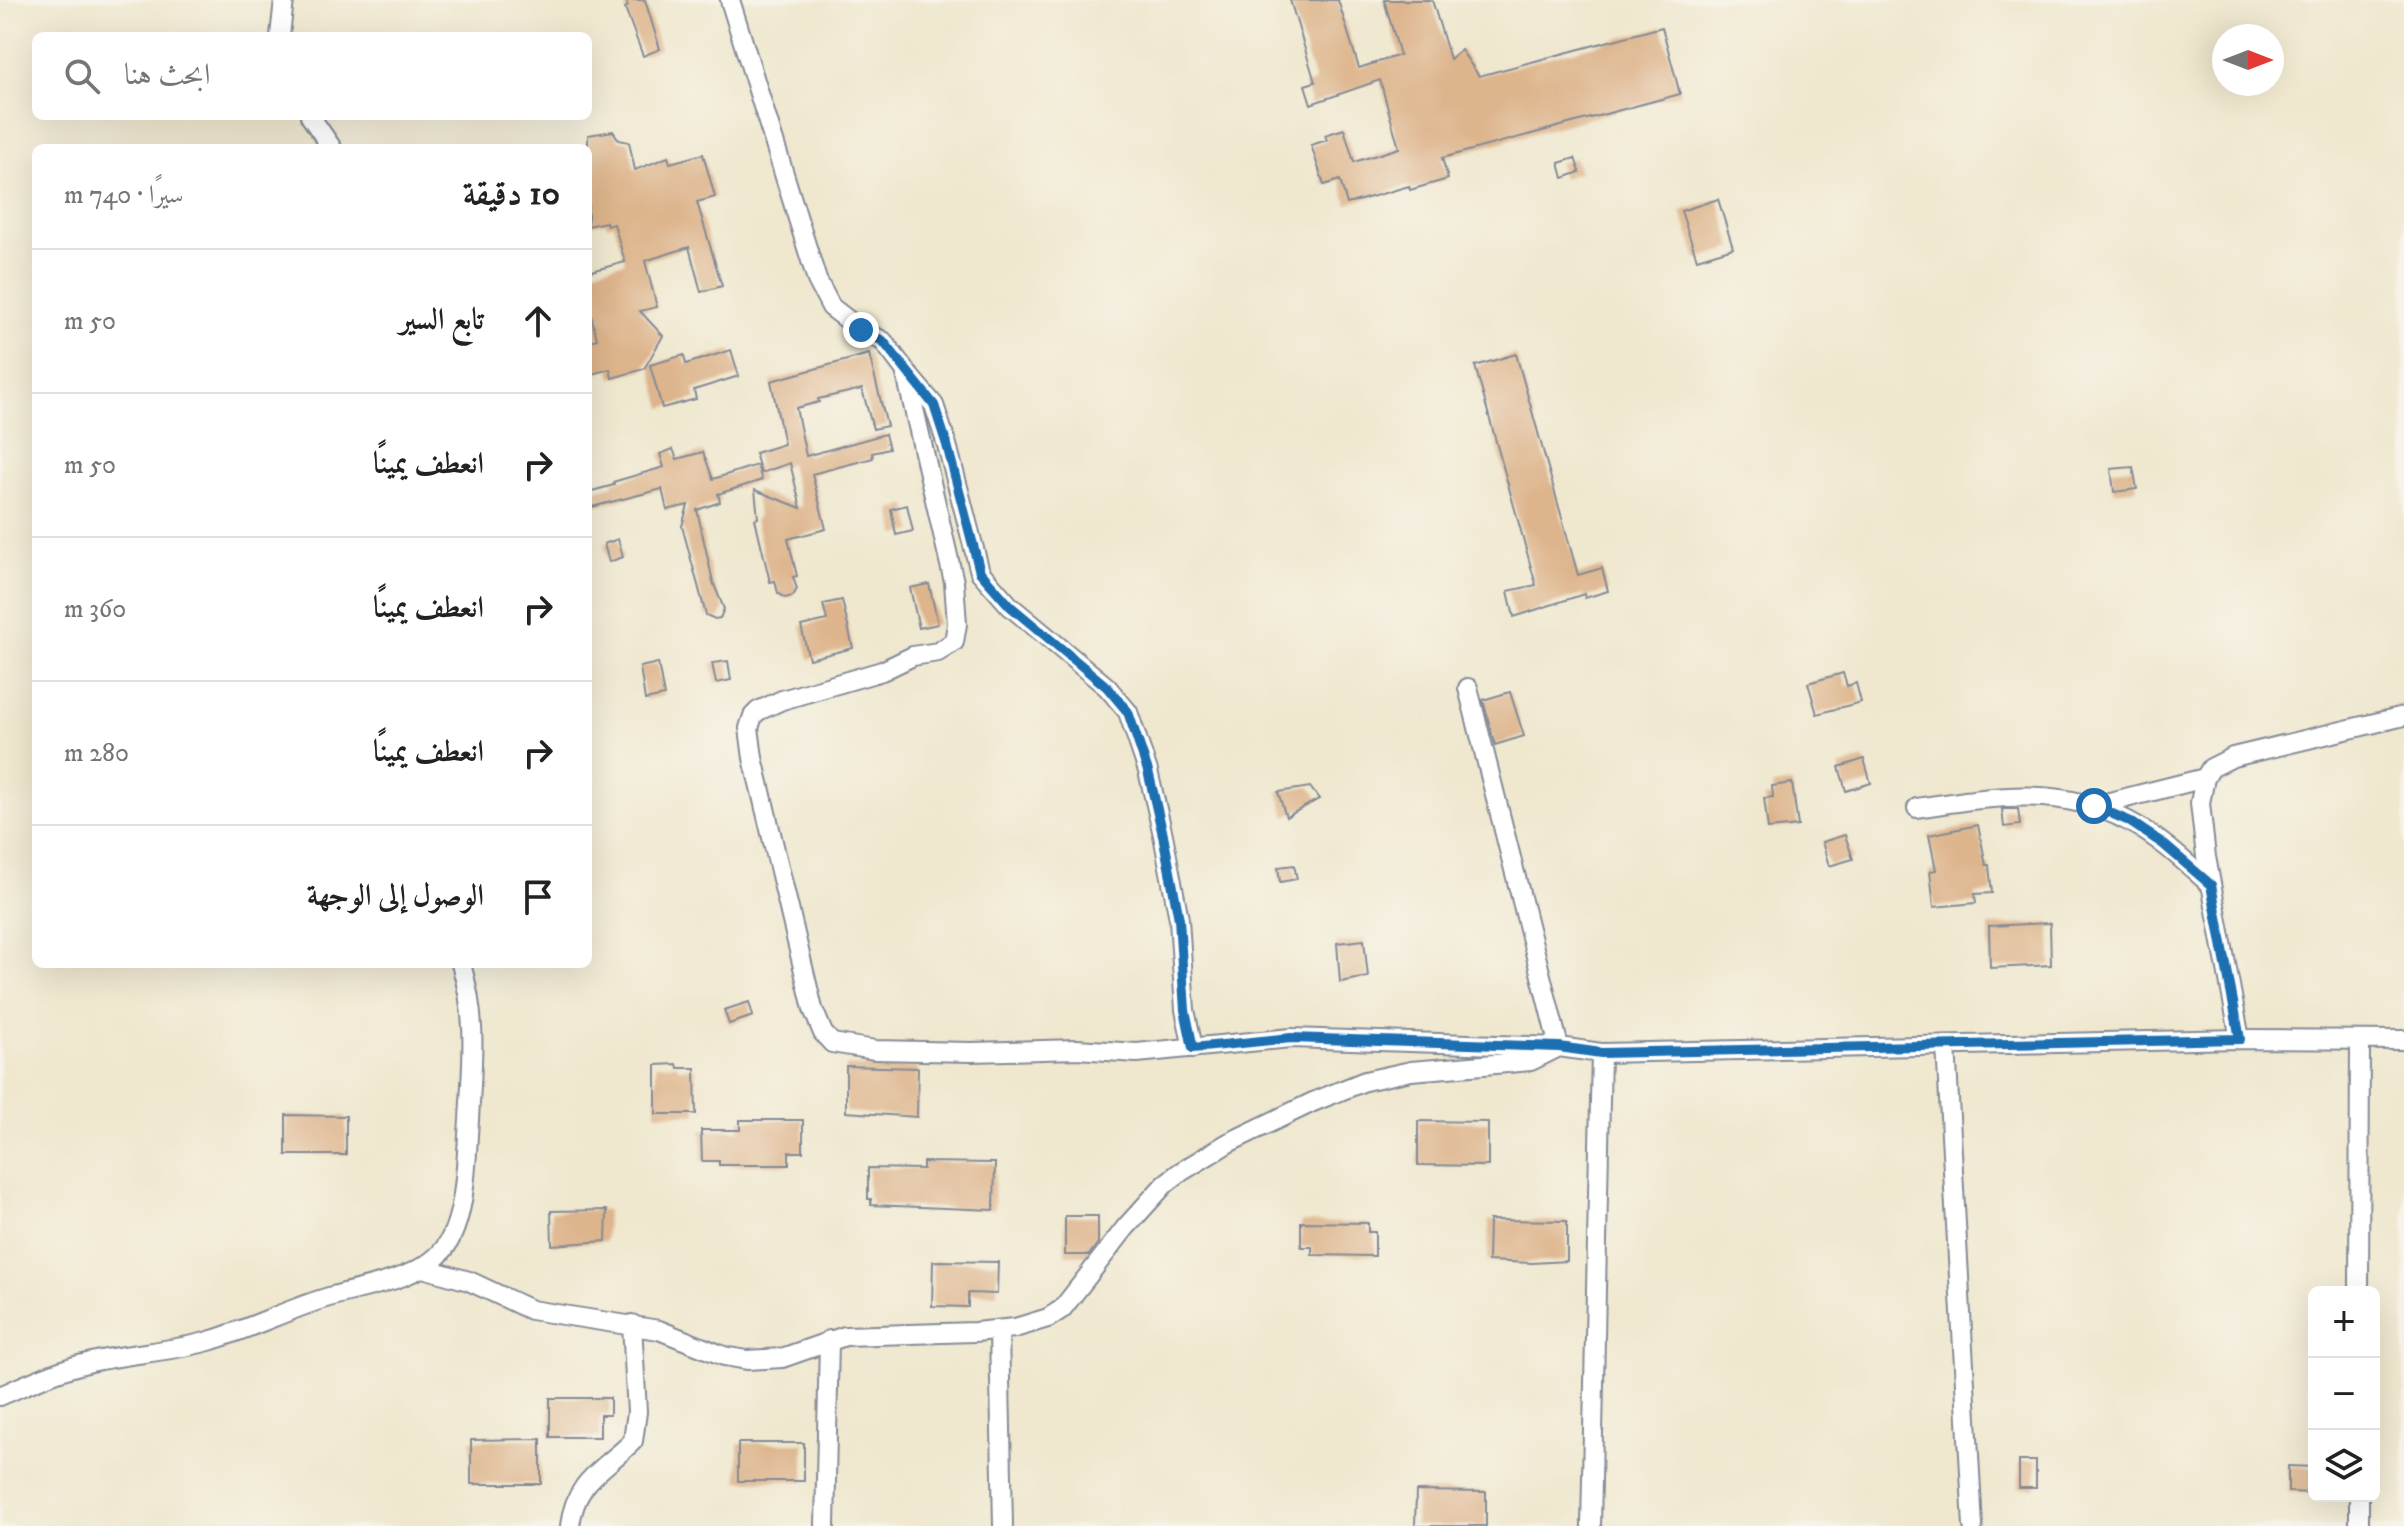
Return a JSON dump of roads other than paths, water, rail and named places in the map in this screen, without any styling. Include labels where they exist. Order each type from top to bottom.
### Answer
[{"type":"street","points":[[280,32],[284,0]]},
{"type":"street","points":[[730,0],[817,280],[831,307],[861,330],[883,341],[934,405],[980,572],[1010,606],[1090,673],[1128,712],[1148,771],[1179,919],[1185,1010],[1193,1048]]},
{"type":"street","points":[[313,120],[329,144]]},
{"type":"street","points":[[905,370],[954,582],[957,624],[954,642],[938,652],[913,656],[882,671],[782,700],[758,711],[749,728],[753,758],[818,1021],[832,1043],[866,1049],[971,1052],[1077,1049],[1137,1053],[1291,1038],[1559,1047],[1601,1053],[2240,1039],[2404,1040]]},
{"type":"street","points":[[1468,688],[1559,1047]]},
{"type":"street","points":[[2240,1039],[2211,885],[2200,803],[2205,778],[2215,764],[2233,757],[2404,716]]},
{"type":"street","points":[[2094,806],[2205,778]]},
{"type":"street","points":[[1917,808],[1999,795],[2052,796],[2094,806],[2129,821],[2162,843],[2211,885]]},
{"type":"street","points":[[0,1396],[78,1365],[209,1341],[325,1298],[423,1268],[447,1245],[462,1196],[475,1041],[472,1006],[462,968]]},
{"type":"street","points":[[2359,1286],[2360,1040]]},
{"type":"street","points":[[1946,1046],[1973,1526]]},
{"type":"street","points":[[423,1268],[469,1281],[531,1310],[659,1330],[724,1356],[747,1360],[782,1358],[829,1340],[864,1335],[999,1330],[1034,1323],[1062,1309],[1126,1227],[1165,1184],[1200,1159],[1283,1115],[1354,1085],[1388,1075],[1531,1061],[1559,1047]]},
{"type":"street","points":[[1591,1526],[1601,1053]]},
{"type":"street","points":[[570,1526],[580,1492],[592,1475],[633,1441],[637,1412],[632,1324]]},
{"type":"street","points":[[999,1330],[1003,1526]]},
{"type":"street","points":[[825,1526],[829,1340]]},
{"type":"street","points":[[2359,1502],[2359,1526]]}]
